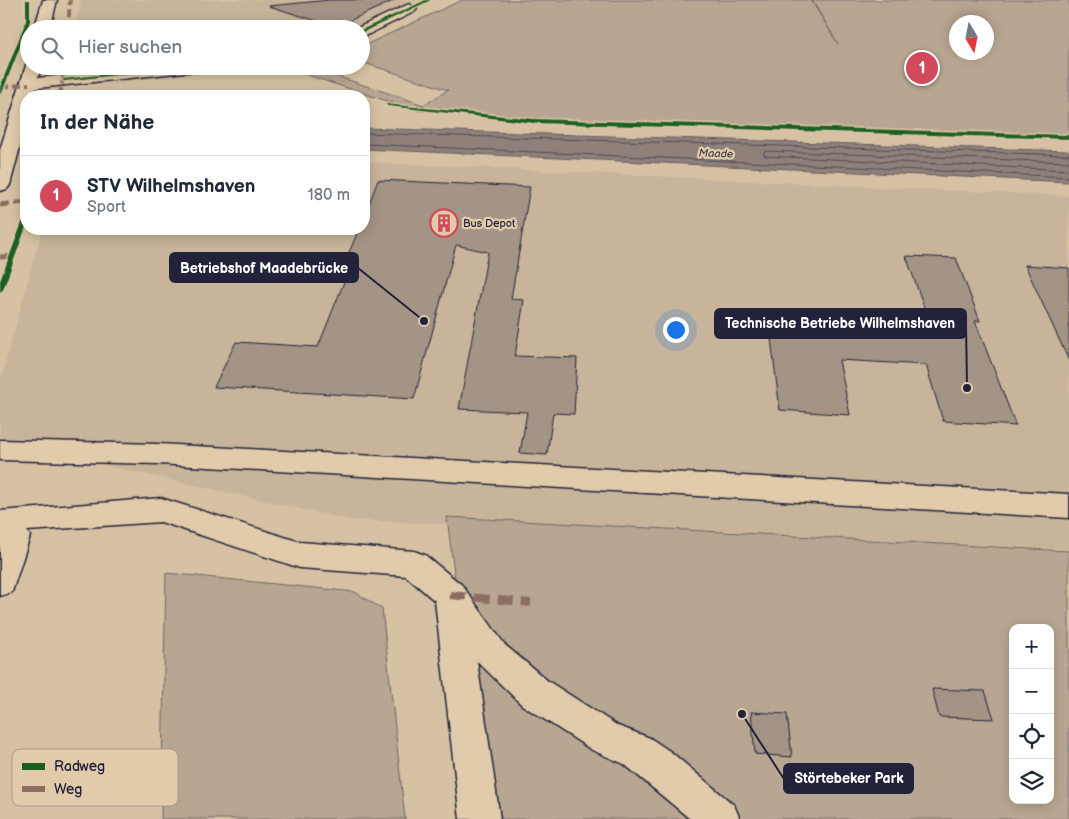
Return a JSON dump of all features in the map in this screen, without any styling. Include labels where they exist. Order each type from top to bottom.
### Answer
[{"type":"main road","points":[[44,20],[50,0]]},
{"type":"main road","points":[[370,28],[409,9]]},
{"type":"main road","points":[[27,90],[31,75]]},
{"type":"main road","points":[[29,84],[112,75]]},
{"type":"main road","points":[[0,185],[20,115]]},
{"type":"main road","points":[[0,450],[158,454],[1069,506]]},
{"type":"main road","points":[[0,582],[14,536],[7,522],[161,510],[300,555],[414,564],[450,595],[493,656],[535,693],[605,738],[637,751],[657,765],[720,819]]},
{"type":"main road","points":[[450,595],[480,819]]},
{"type":"shaded area","points":[[81,0],[418,0],[370,21],[77,20]]},
{"type":"shaded area","points":[[462,0],[811,0],[838,44],[812,0],[1069,0],[1069,135],[633,124],[418,111],[370,95],[370,90],[353,90],[307,75],[333,75],[424,105],[448,90],[370,65],[370,43]]},
{"type":"shaded area","points":[[370,162],[1069,196],[1069,549],[351,520],[0,442],[0,383],[40,235],[370,235]]},
{"type":"shaded area","points":[[447,517],[1069,551],[1069,819],[485,819]]},
{"type":"shaded area","points":[[166,573],[355,592],[382,609],[405,819],[161,819],[161,806],[178,806],[178,749],[162,749]]},
{"type":"water","name":"Maade","points":[[370,128],[1069,151],[1069,182],[370,149]]},
{"type":"building","points":[[330,0],[395,0],[351,20],[314,20],[269,6]]},
{"type":"building","points":[[378,180],[530,187],[511,299],[524,300],[515,356],[577,358],[574,414],[553,413],[547,455],[520,453],[527,412],[459,409],[488,252],[456,245],[414,399],[214,387],[236,342],[318,347],[354,257],[347,257],[356,235],[370,235],[370,201]]},
{"type":"building","points":[[906,256],[956,258],[980,321],[975,321],[1016,426],[943,421],[926,365],[839,360],[850,415],[780,410],[768,315],[930,324]]},
{"type":"building","points":[[1025,265],[1069,268],[1069,361],[1039,296]]},
{"type":"building","points":[[932,689],[985,691],[994,719],[939,717]]},
{"type":"building","points":[[751,712],[787,714],[792,757],[755,754]]},
{"type":"marked path","points":[[69,20],[70,0]]},
{"type":"marked path","points":[[61,90],[64,75]]},
{"type":"marked path","points":[[2,87],[29,84]]},
{"type":"marked path","points":[[0,205],[20,203]]},
{"type":"marked path","points":[[0,257],[14,256]]},
{"type":"marked path","points":[[450,595],[531,603]]},
{"type":"cycle path","points":[[28,0],[28,20]]},
{"type":"cycle path","points":[[370,28],[429,0]]},
{"type":"cycle path","points":[[0,93],[20,42]]},
{"type":"cycle path","points":[[64,80],[111,75]]},
{"type":"cycle path","points":[[388,105],[534,121],[1069,137]]},
{"type":"cycle path","points":[[0,290],[20,235]]},
{"type":"place","name":"STV Wilhelmshaven","points":[[922,68]]},
{"type":"place","name":"Bus Depot","points":[[444,223]]},
{"type":"place","name":"Betriebshof Maadebrücke","points":[[424,321]]},
{"type":"place","name":"Technische Betriebe Wilhelmshaven","points":[[967,388]]},
{"type":"place","name":"Störtebeker Park","points":[[742,714]]}]
